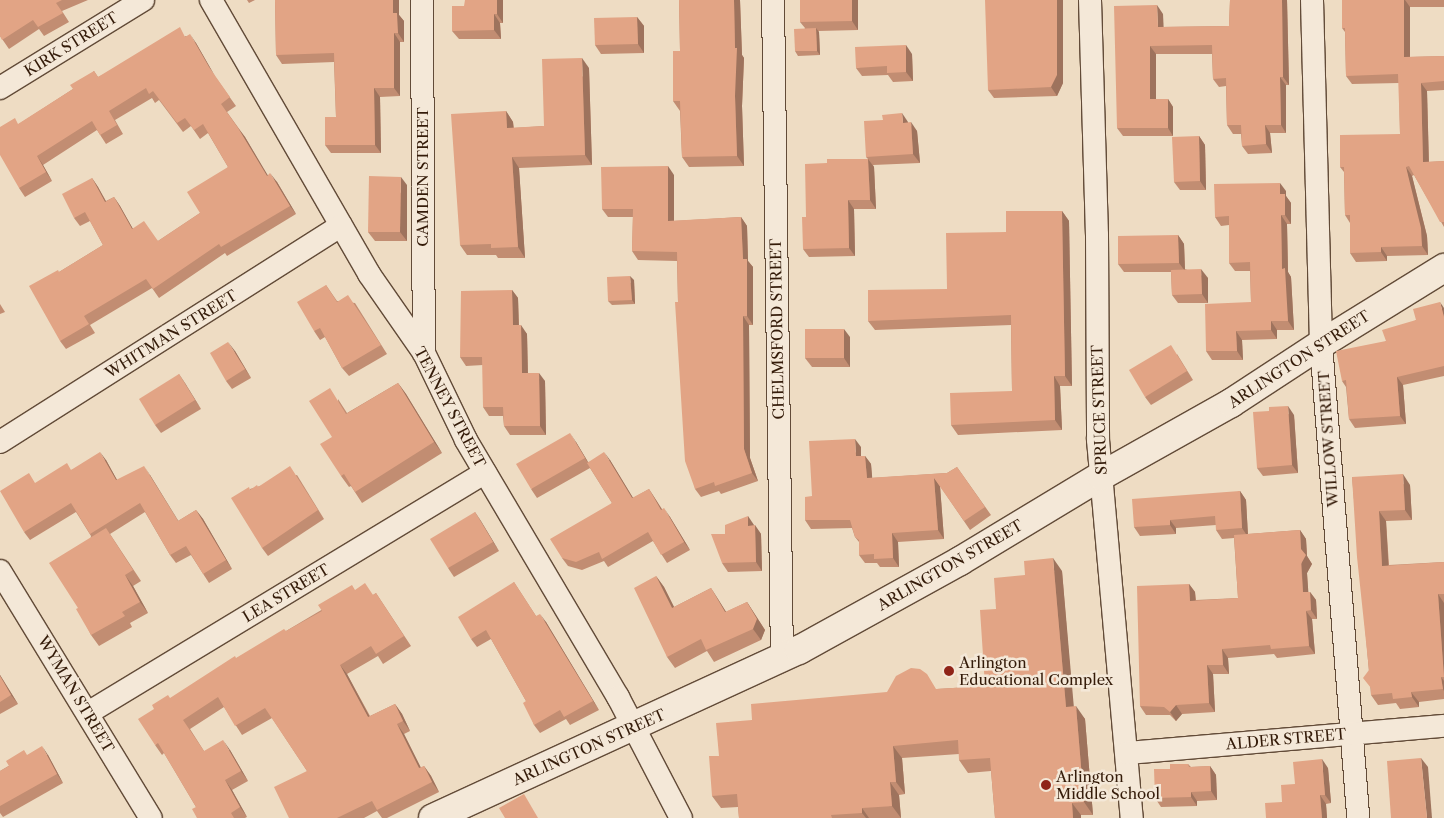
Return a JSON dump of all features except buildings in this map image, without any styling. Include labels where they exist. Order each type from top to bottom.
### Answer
[{"type":"street","name":"KIRK STREET","points":[[0,88],[143,0]]},
{"type":"street","name":"TENNEY STREET","points":[[211,0],[369,274],[424,353],[466,440],[635,727],[681,818]]},
{"type":"street","name":"CAMDEN STREET","points":[[422,0],[424,353]]},
{"type":"street","name":"CHELMSFORD STREET","points":[[773,0],[782,658]]},
{"type":"street","name":"SPRUCE STREET","points":[[1090,0],[1097,235],[1098,440],[1128,754],[1132,818]]},
{"type":"street","name":"WILLOW STREET","points":[[1312,0],[1321,344],[1358,818]]},
{"type":"street","name":"WHITMAN STREET","points":[[0,442],[341,226]]},
{"type":"street","name":"ARLINGTON STREET","points":[[433,818],[782,658],[960,561],[1101,476],[1232,403],[1321,344],[1444,268]]},
{"type":"street","name":"LEA STREET","points":[[88,713],[485,473]]},
{"type":"street","name":"WYMAN STREET","points":[[0,571],[151,818]]},
{"type":"street","name":"ALDER STREET","points":[[1128,754],[1444,726]]},
{"type":"place","name":"Arlington Educational Complex","points":[[949,671]]},
{"type":"place","name":"Arlington Middle School","points":[[1046,785]]}]
